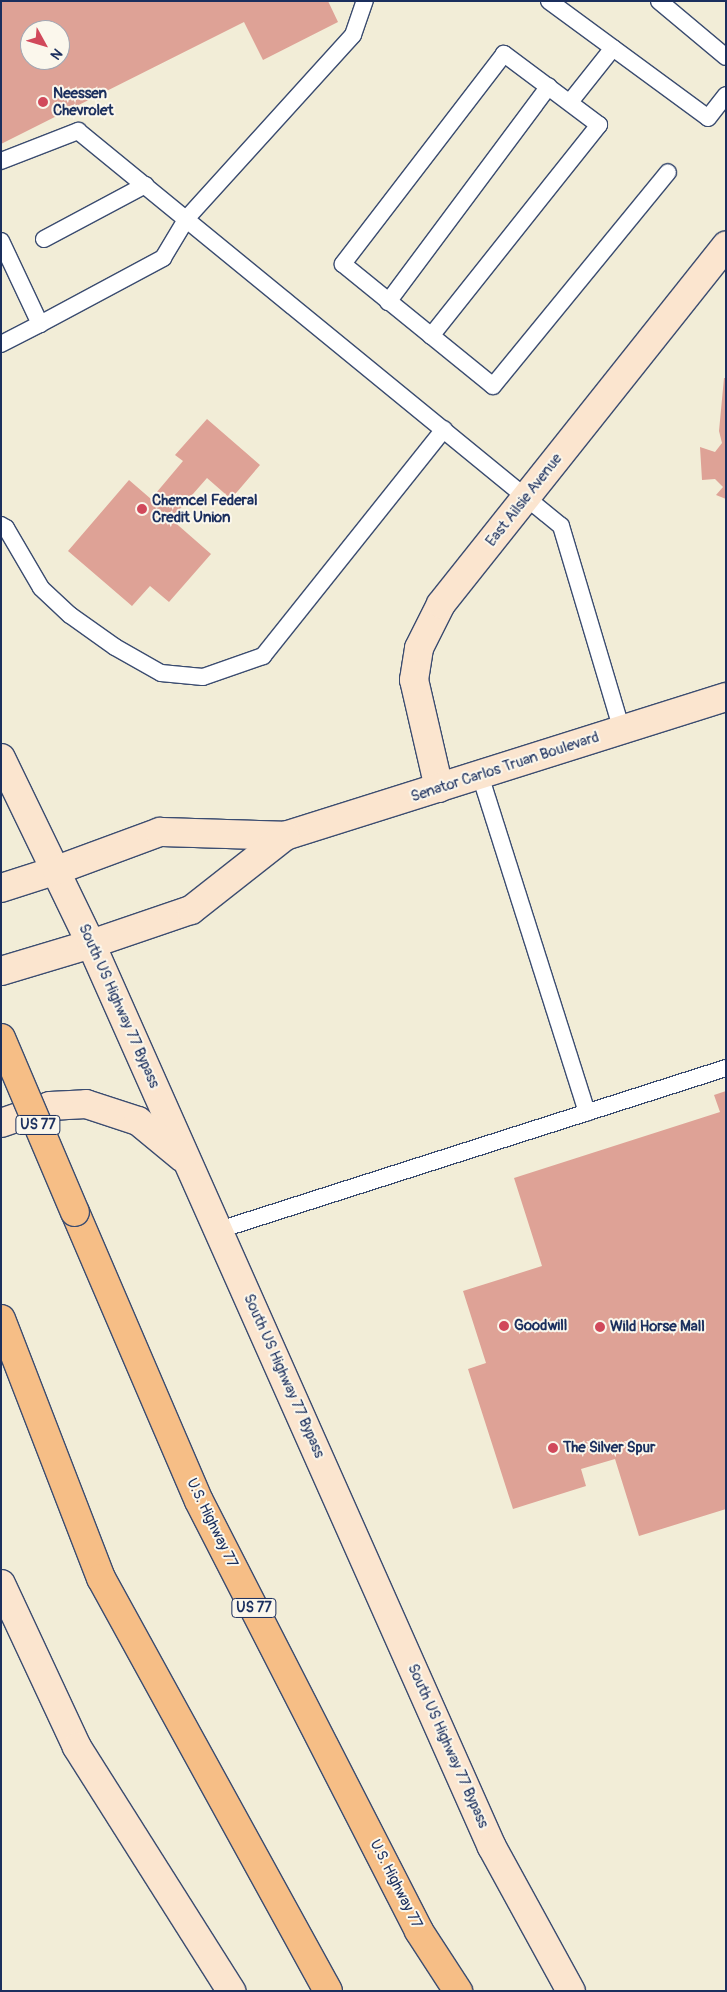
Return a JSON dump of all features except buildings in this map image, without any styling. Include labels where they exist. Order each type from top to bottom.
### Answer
[{"type":"highway","name":"U.S. Highway 77","points":[[1,1038],[199,1501],[420,1931],[458,1991]]},
{"type":"highway","points":[[1,1318],[101,1578],[328,1991]]},
{"type":"street","name":"East Ailsie Avenue","points":[[439,788],[414,680],[418,648],[441,604],[726,246]]},
{"type":"street","name":"Senator Carlos Truan Boulevard","points":[[1,888],[57,870],[160,832],[285,836],[726,697]]},
{"type":"street","name":"South US Highway 77 Bypass","points":[[1,758],[92,944],[492,1847],[571,1991]]},
{"type":"street","name":"Senator Carlos Truan Boulevard","points":[[1,971],[92,944],[191,910],[285,836]]},
{"type":"street","points":[[1,1124],[50,1106],[86,1104],[138,1121],[188,1162]]},
{"type":"street","points":[[1,1584],[77,1747],[231,1991]]},
{"type":"lane","points":[[549,1],[708,118],[726,95]]},
{"type":"lane","points":[[659,1],[726,57]]},
{"type":"lane","points":[[1,344],[163,258],[187,218],[353,34],[366,3]]},
{"type":"lane","points":[[570,102],[612,48]]},
{"type":"lane","points":[[431,336],[599,125],[504,54],[342,264],[388,302],[493,386],[668,172]]},
{"type":"lane","points":[[388,302],[549,86]]},
{"type":"lane","points":[[1,161],[78,131],[187,218],[561,526],[622,730]]},
{"type":"lane","points":[[44,239],[145,185]]},
{"type":"lane","points":[[1,241],[40,324]]},
{"type":"lane","points":[[1,525],[6,528],[41,588],[70,616],[115,647],[161,673],[203,676],[263,656],[444,429]]},
{"type":"lane","points":[[480,775],[587,1112]]},
{"type":"lane","points":[[219,1230],[726,1068]]},
{"type":"place","name":"Neessen Chevrolet","points":[[43,102]]},
{"type":"place","name":"Chemcel Federal Credit Union","points":[[142,509]]},
{"type":"place","name":"Goodwill","points":[[504,1326]]},
{"type":"place","name":"Wild Horse Mall","points":[[600,1327]]},
{"type":"place","name":"The Silver Spur","points":[[553,1448]]}]
